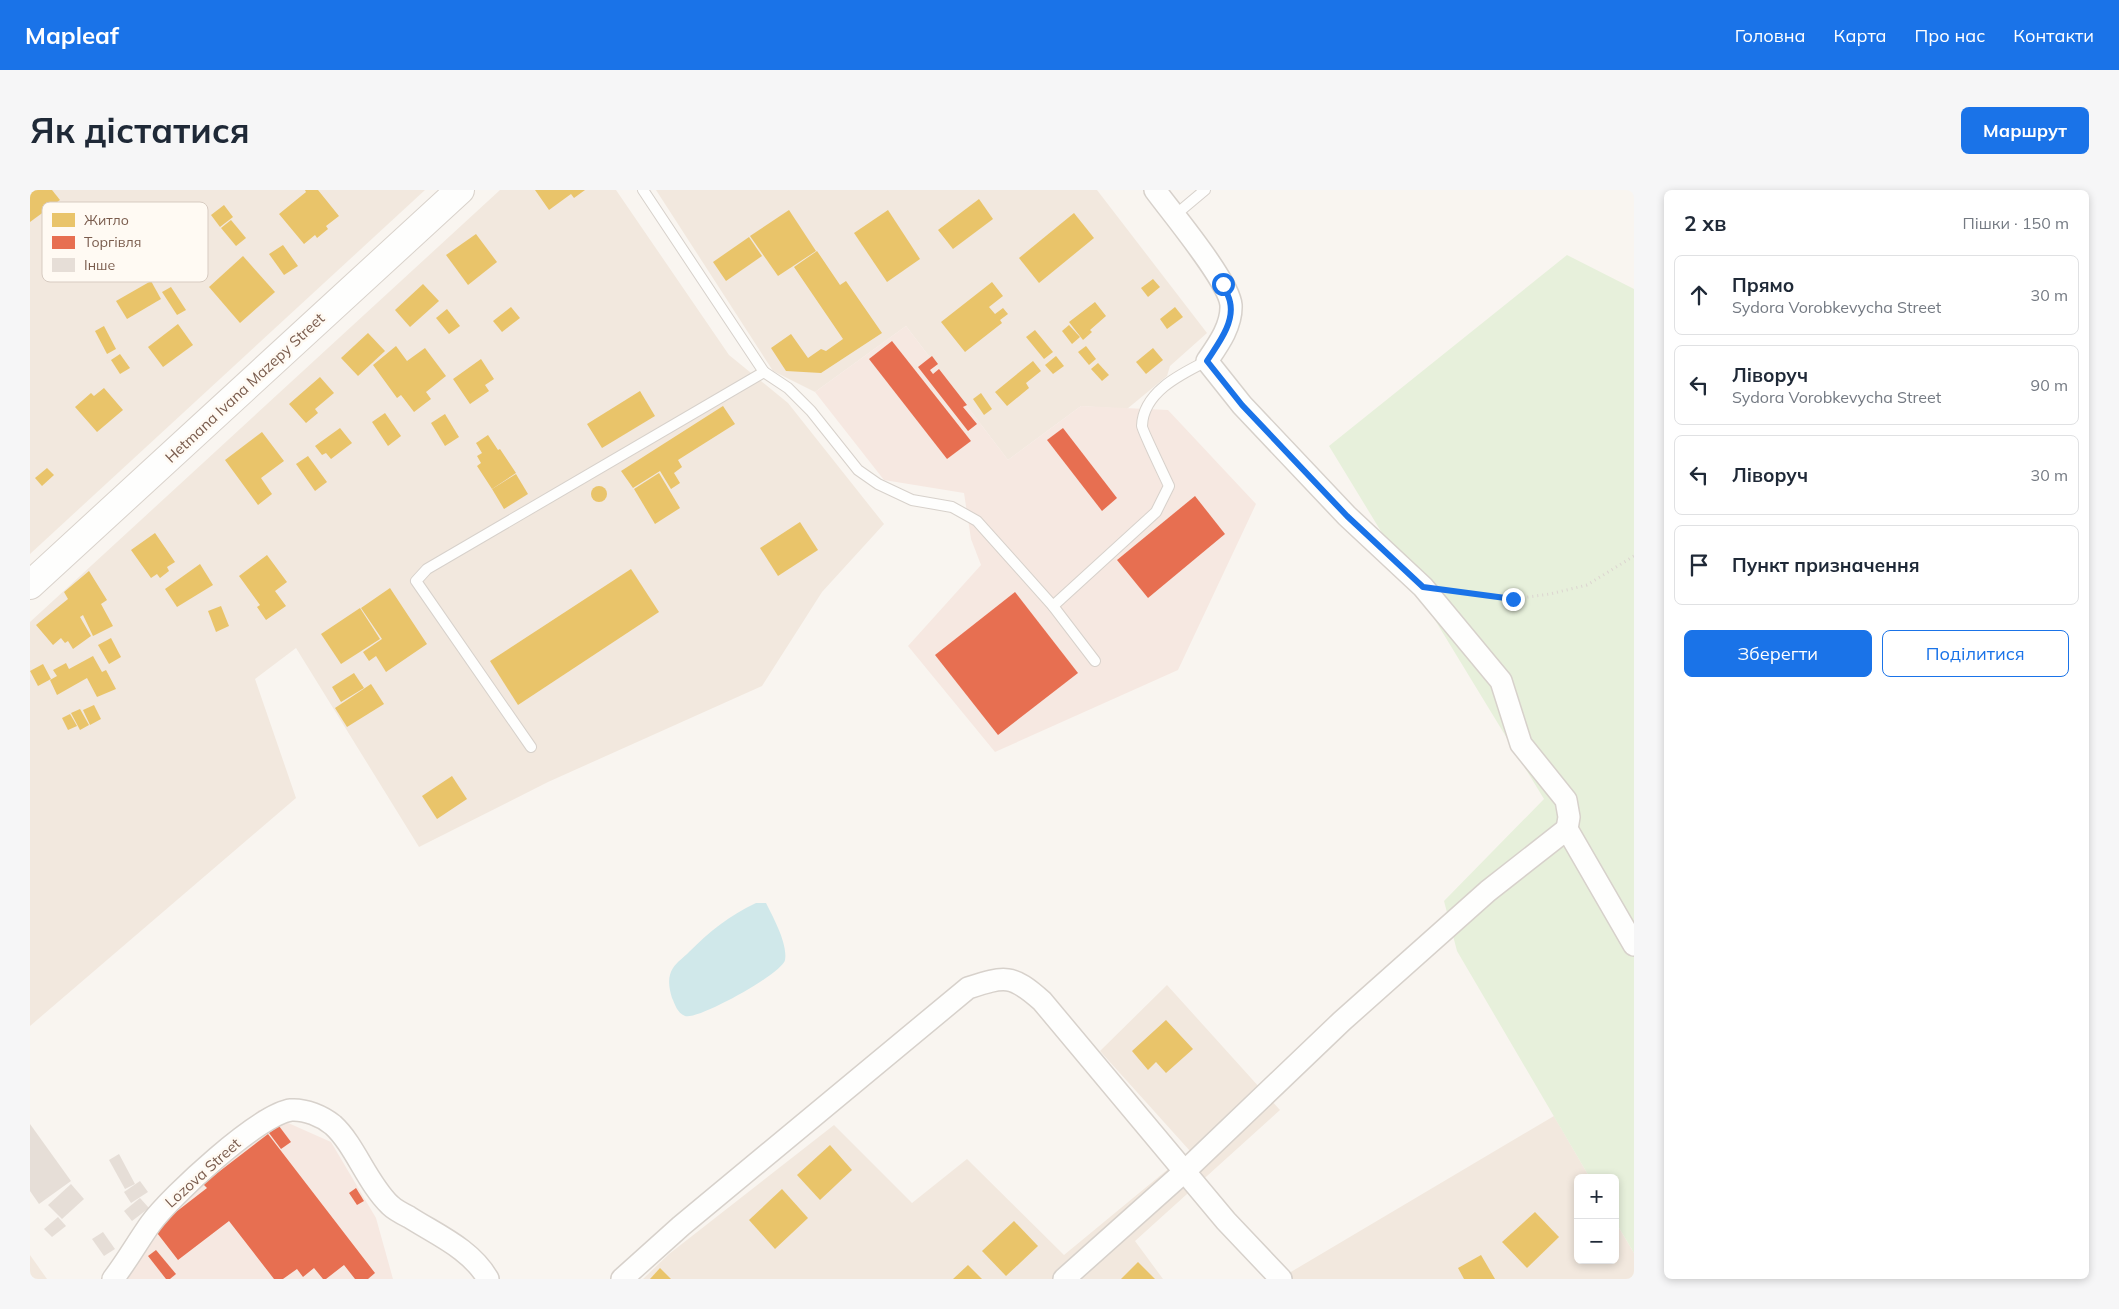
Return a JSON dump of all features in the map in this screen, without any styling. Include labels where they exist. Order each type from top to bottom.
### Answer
[{"type":"main road","name":"Hetmana Ivana Mazepy Street","points":[[30,585],[460,190]]},
{"type":"street","points":[[1155,190],[1223,284],[1231,304],[1229,320],[1222,339],[1207,361],[1242,405],[1347,516],[1423,587],[1501,681],[1522,744],[1566,800],[1569,817],[1567,830],[1634,945]]},
{"type":"street","points":[[1064,1279],[1185,1171],[1342,1021],[1488,891],[1567,830]]},
{"type":"street","points":[[622,1279],[680,1226],[968,988],[997,978],[1023,984],[1042,1001],[1226,1221],[1281,1279]]},
{"type":"street","name":"Lozova Street","points":[[113,1279],[170,1200],[191,1180],[254,1129],[275,1115],[292,1110],[315,1114],[333,1125],[375,1188],[391,1206],[462,1250],[482,1269],[488,1279]]},
{"type":"lane","points":[[643,190],[764,372],[788,388],[812,411],[858,470],[878,484],[912,500],[952,507],[977,521],[1053,606],[1095,660]]},
{"type":"lane","points":[[1174,216],[1205,190]]},
{"type":"lane","points":[[1053,606],[1156,512],[1169,486],[1142,427],[1147,404],[1174,377],[1207,361]]},
{"type":"lane","points":[[531,747],[416,582],[427,569],[764,372]]},
{"type":"path","points":[[1423,587],[1513,599],[1550,594],[1586,585],[1634,556]]},
{"type":"shaded area","points":[[30,190],[425,190],[30,554]]},
{"type":"shaded area","points":[[500,190],[616,190],[729,355],[788,403],[884,524],[822,592],[762,686],[548,782],[419,847],[296,648],[255,679],[296,798],[30,1026],[30,622]]},
{"type":"shaded area","points":[[656,190],[1097,190],[1207,333],[1170,366],[1167,376],[1127,409],[1081,406],[1008,460],[906,326],[815,392],[773,371]]},
{"type":"shaded area","points":[[906,326],[1008,460],[1081,406],[1168,410],[1256,504],[1178,670],[995,752],[908,646],[981,565],[971,539],[964,493],[884,480],[815,392]]},
{"type":"shaded area","points":[[1167,985],[1280,1110],[1135,1241],[1163,1279],[643,1279],[669,1254],[834,1125],[912,1203],[967,1159],[1064,1255],[1190,1151],[1100,1051]]},
{"type":"shaded area","points":[[259,1110],[331,1142],[376,1218],[393,1279],[113,1279],[131,1236]]},
{"type":"shaded area","points":[[1554,1116],[1588,1174],[1574,1174],[1574,1264],[1619,1264],[1619,1228],[1634,1253],[1634,1279],[1279,1279]]},
{"type":"shaded area","points":[[30,1255],[47,1279],[30,1279]]},
{"type":"green space","points":[[1567,255],[1634,289],[1634,1253],[1619,1228],[1619,1174],[1588,1174],[1457,951],[1444,901],[1544,799],[1329,446]]},
{"type":"water","points":[[756,903],[766,903],[782,939],[785,960],[770,975],[739,995],[693,1016],[682,1015],[675,1006],[670,990],[669,979],[671,971],[720,924]]},
{"type":"building: Житло","points":[[30,190],[52,190],[60,200],[57,202],[42,202],[42,213],[30,222]]},
{"type":"building: Житло","points":[[305,190],[318,190],[339,216],[326,226],[328,229],[317,238],[315,235],[304,244],[279,214],[306,192]]},
{"type":"building: Житло","points":[[535,190],[585,190],[574,198],[571,194],[549,210]]},
{"type":"building: Житло","points":[[979,199],[993,219],[953,249],[938,230]]},
{"type":"building: Житло","points":[[224,205],[233,217],[220,227],[211,215]]},
{"type":"building: Житло","points":[[789,210],[816,251],[778,276],[750,236]]},
{"type":"building: Житло","points":[[888,210],[920,259],[887,282],[854,233]]},
{"type":"building: Житло","points":[[1074,213],[1094,238],[1039,283],[1019,258]]},
{"type":"building: Житло","points":[[231,220],[246,238],[236,246],[221,228]]},
{"type":"building: Житло","points":[[476,234],[497,262],[468,285],[446,255]]},
{"type":"building: Житло","points":[[749,237],[762,256],[726,281],[713,262]]},
{"type":"building: Житло","points":[[283,245],[298,266],[284,275],[269,254]]},
{"type":"building: Житло","points":[[817,251],[840,285],[846,281],[882,333],[821,373],[786,371],[771,348],[791,334],[808,358],[821,349],[826,351],[843,339],[794,267]]},
{"type":"building: Житло","points":[[243,256],[275,292],[240,323],[209,287]]},
{"type":"building: Житло","points":[[1153,279],[1160,287],[1148,297],[1141,288]]},
{"type":"building: Житло","points":[[149,282],[152,282],[161,299],[127,319],[116,301]]},
{"type":"building: Житло","points":[[992,282],[1003,296],[989,307],[995,314],[1003,308],[1008,314],[1000,320],[1002,323],[965,352],[941,322]]},
{"type":"building: Житло","points":[[423,284],[439,301],[410,327],[395,310]]},
{"type":"building: Житло","points":[[171,287],[186,310],[177,315],[162,292]]},
{"type":"building: Житло","points":[[1095,302],[1106,316],[1090,330],[1092,332],[1083,340],[1069,322]]},
{"type":"building: Житло","points":[[511,307],[520,318],[502,332],[493,321]]},
{"type":"building: Житло","points":[[1175,307],[1183,317],[1167,329],[1160,319]]},
{"type":"building: Житло","points":[[447,309],[460,326],[449,334],[436,318]]},
{"type":"building: Житло","points":[[178,324],[193,345],[163,367],[148,347]]},
{"type":"building: Житло","points":[[1069,325],[1080,337],[1072,344],[1062,331]]},
{"type":"building: Житло","points":[[104,326],[116,349],[107,354],[95,331]]},
{"type":"building: Житло","points":[[1035,330],[1053,352],[1044,359],[1026,337]]},
{"type":"building: Житло","points":[[368,333],[385,351],[358,376],[341,358]]},
{"type":"building: Житло","points":[[396,346],[407,361],[425,348],[446,376],[426,392],[431,399],[414,412],[401,395],[397,398],[373,365]]},
{"type":"building: Житло","points":[[1086,346],[1096,359],[1089,365],[1078,352]]},
{"type":"building: Житло","points":[[1153,348],[1163,360],[1146,374],[1136,362]]},
{"type":"building: Житло","points":[[120,354],[130,368],[120,374],[111,360]]},
{"type":"building: Житло","points":[[1056,356],[1064,366],[1053,374],[1045,365]]},
{"type":"building: Житло","points":[[481,359],[494,379],[485,385],[489,391],[470,404],[453,379]]},
{"type":"building: Житло","points":[[1033,361],[1041,371],[1026,383],[1029,388],[1007,406],[995,392]]},
{"type":"building: Житло","points":[[1098,363],[1109,375],[1102,381],[1091,369]]},
{"type":"building: Житло","points":[[320,377],[334,393],[315,409],[318,413],[306,423],[289,404]]},
{"type":"building: Житло","points":[[104,388],[123,410],[97,432],[75,407],[91,393],[94,396]]},
{"type":"building: Житло","points":[[640,391],[655,416],[602,448],[587,424]]},
{"type":"building: Житло","points":[[981,393],[992,409],[984,415],[973,399]]},
{"type":"building: Житло","points":[[723,406],[735,424],[678,460],[682,467],[674,473],[680,483],[671,489],[660,471],[633,488],[621,471]]},
{"type":"building: Житло","points":[[385,413],[401,436],[388,446],[372,422]]},
{"type":"building: Житло","points":[[445,414],[459,437],[445,446],[431,423]]},
{"type":"building: Житло","points":[[340,428],[352,443],[331,459],[326,453],[322,455],[315,446]]},
{"type":"building: Житло","points":[[262,432],[284,461],[261,478],[272,494],[258,505],[225,460]]},
{"type":"building: Житло","points":[[488,435],[516,473],[492,489],[477,466],[481,463],[477,456],[482,453],[476,443]]},
{"type":"building: Житло","points":[[308,456],[327,482],[315,491],[296,464]]},
{"type":"building: Житло","points":[[47,468],[54,475],[42,486],[35,478]]},
{"type":"building: Житло","points":[[659,473],[680,508],[655,524],[634,489]]},
{"type":"building: Житло","points":[[516,474],[528,494],[504,509],[492,489]]},
{"type":"building: Житло","points":[[596,486],[602,486],[607,491],[605,500],[596,502],[591,497],[591,491]]},
{"type":"building: Житло","points":[[800,522],[818,550],[778,576],[760,548]]},
{"type":"building: Житло","points":[[155,533],[175,562],[167,567],[169,571],[160,578],[157,574],[151,578],[131,550]]},
{"type":"building: Житло","points":[[267,555],[287,582],[275,591],[286,606],[266,620],[257,607],[260,605],[239,576]]},
{"type":"building: Житло","points":[[200,564],[213,585],[177,607],[165,589]]},
{"type":"building: Житло","points":[[631,569],[659,612],[518,705],[490,661]]},
{"type":"building: Житло","points":[[89,571],[107,600],[101,604],[113,626],[93,636],[83,615],[80,617],[91,636],[73,649],[68,641],[65,643],[61,638],[53,645],[36,625],[68,599],[64,592]]},
{"type":"building: Житло","points":[[390,588],[427,644],[386,672],[376,656],[369,661],[363,652],[382,639],[361,608]]},
{"type":"building: Житло","points":[[221,606],[229,626],[216,632],[208,611]]},
{"type":"building: Житло","points":[[360,608],[380,639],[341,664],[321,634]]},
{"type":"building: Житло","points":[[111,638],[121,657],[109,664],[98,645]]},
{"type":"building: Житло","points":[[93,656],[102,672],[106,670],[116,689],[97,697],[87,678],[57,695],[50,680],[57,676],[53,670],[66,663],[69,669]]},
{"type":"building: Житло","points":[[43,664],[51,679],[38,686],[30,671]]},
{"type":"building: Житло","points":[[354,673],[364,688],[341,702],[332,687]]},
{"type":"building: Житло","points":[[371,684],[384,704],[347,727],[335,708]]},
{"type":"building: Житло","points":[[94,705],[101,719],[90,725],[83,710]]},
{"type":"building: Житло","points":[[80,709],[89,725],[80,730],[71,713]]},
{"type":"building: Житло","points":[[70,714],[77,726],[68,730],[62,718]]},
{"type":"building: Житло","points":[[452,776],[467,799],[437,819],[422,796]]},
{"type":"building: Житло","points":[[1166,1020],[1193,1049],[1166,1073],[1156,1062],[1148,1070],[1132,1051]]},
{"type":"building: Житло","points":[[830,1145],[852,1170],[820,1200],[797,1175]]},
{"type":"building: Житло","points":[[782,1189],[808,1218],[775,1249],[749,1220]]},
{"type":"building: Житло","points":[[1535,1212],[1559,1237],[1527,1268],[1502,1242]]},
{"type":"building: Житло","points":[[1014,1221],[1038,1246],[1006,1276],[982,1251]]},
{"type":"building: Житло","points":[[1481,1255],[1495,1279],[1464,1279],[1458,1268]]},
{"type":"building: Житло","points":[[1138,1262],[1155,1279],[1121,1279]]},
{"type":"building: Житло","points":[[968,1265],[982,1279],[953,1279]]},
{"type":"building: Житло","points":[[660,1268],[671,1279],[650,1279]]},
{"type":"building: Торгівля","points":[[892,341],[971,441],[947,459],[869,359]]},
{"type":"building: Торгівля","points":[[932,356],[938,364],[930,370],[933,374],[939,369],[967,405],[963,407],[977,424],[968,431],[918,367]]},
{"type":"building: Торгівля","points":[[1063,428],[1117,498],[1102,511],[1047,440]]},
{"type":"building: Торгівля","points":[[1195,496],[1225,534],[1148,598],[1117,560]]},
{"type":"building: Торгівля","points":[[1015,592],[1078,673],[998,735],[935,655]]},
{"type":"building: Торгівля","points":[[279,1126],[291,1142],[281,1149],[269,1133]]},
{"type":"building: Торгівля","points":[[268,1134],[375,1273],[368,1279],[355,1279],[344,1265],[326,1279],[323,1279],[314,1268],[303,1277],[297,1269],[283,1279],[274,1279],[229,1221],[178,1260],[154,1229],[207,1188],[203,1184]]},
{"type":"building: Торгівля","points":[[356,1188],[364,1201],[357,1205],[349,1193]]},
{"type":"building: Торгівля","points":[[156,1250],[176,1274],[170,1279],[166,1279],[148,1256]]},
{"type":"building: Інше","points":[[30,1124],[71,1181],[39,1204],[30,1191]]},
{"type":"building: Інше","points":[[119,1154],[135,1184],[125,1189],[109,1160]]},
{"type":"building: Інше","points":[[140,1181],[148,1192],[131,1203],[124,1192]]},
{"type":"building: Інше","points":[[71,1184],[84,1199],[62,1219],[48,1205]]},
{"type":"building: Інше","points":[[140,1198],[149,1208],[132,1221],[124,1211]]},
{"type":"building: Інше","points":[[58,1217],[66,1226],[52,1237],[44,1229]]},
{"type":"building: Інше","points":[[103,1232],[115,1249],[104,1256],[92,1239]]},
{"type":"route","points":[[1223,284],[1231,304],[1229,320],[1222,339],[1207,361],[1242,405],[1347,516],[1423,587],[1513,599]]}]
